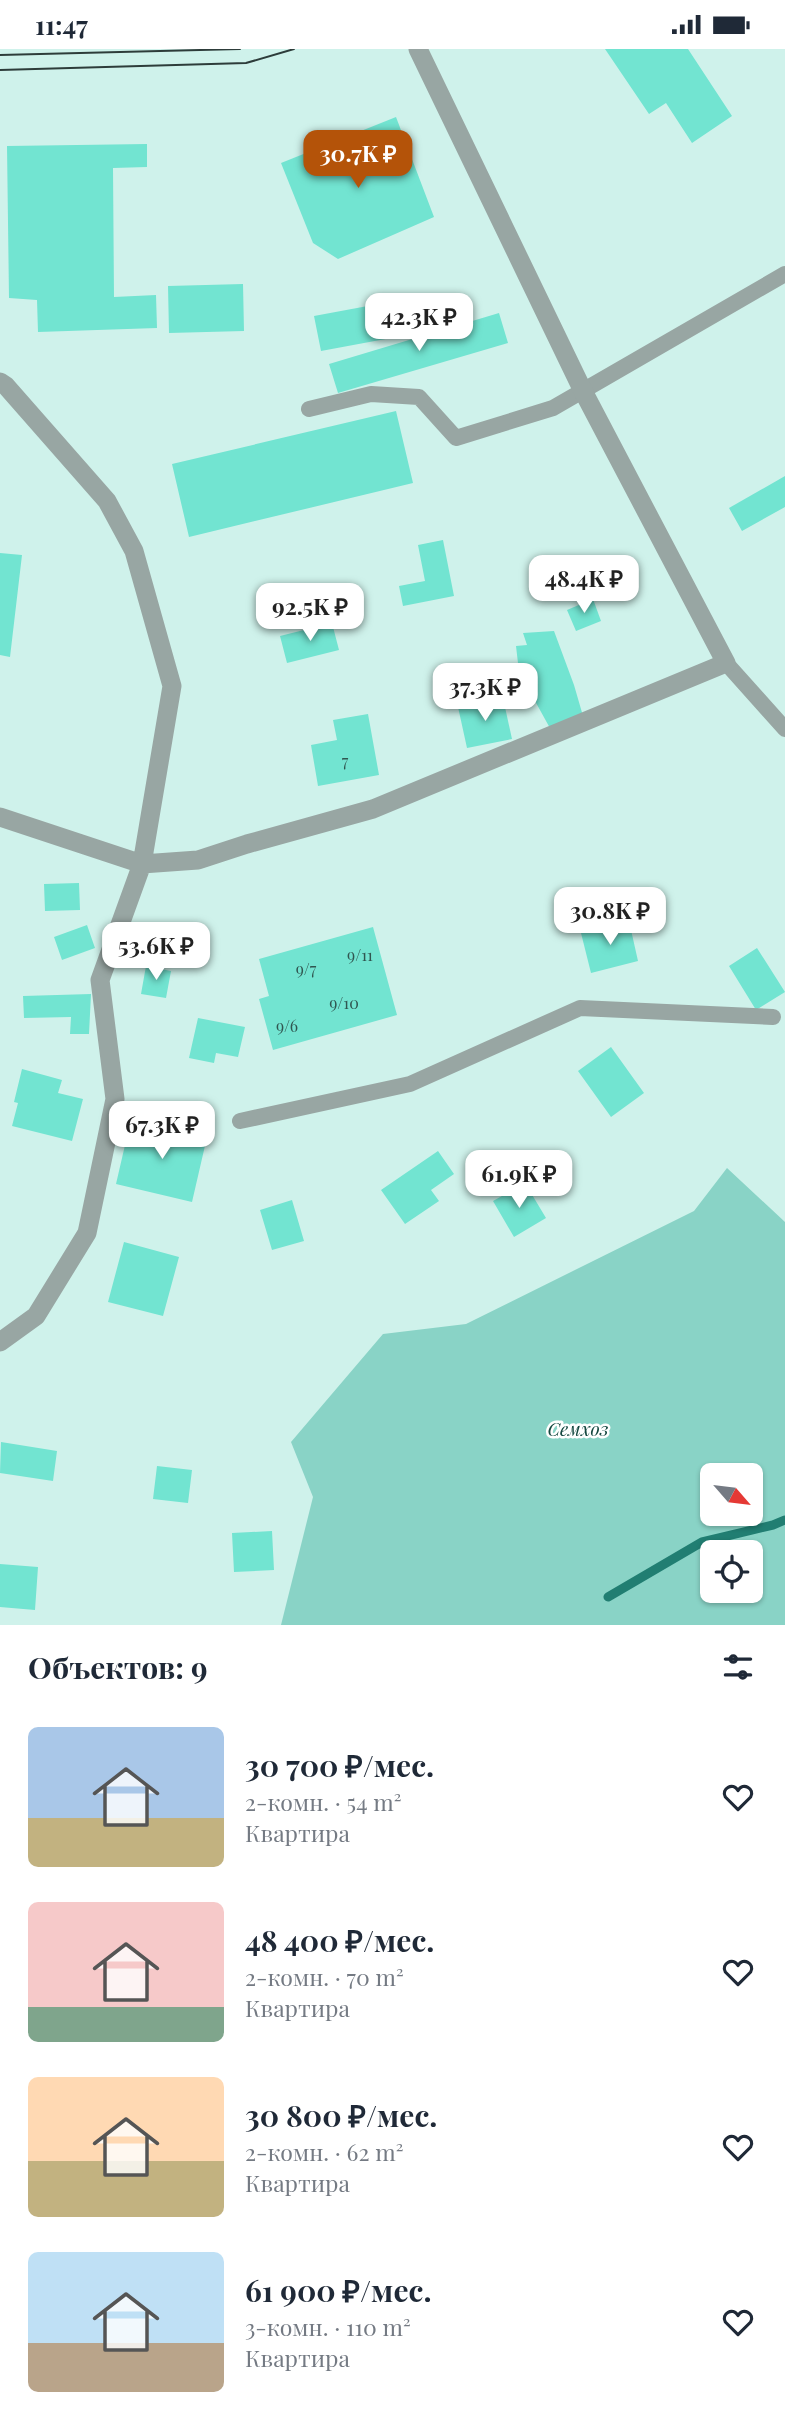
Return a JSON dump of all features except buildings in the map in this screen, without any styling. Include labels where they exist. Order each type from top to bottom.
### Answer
[{"type":"street","points":[[0,817],[142,864],[198,860],[373,809],[726,663],[583,391],[418,49]]},
{"type":"street","points":[[0,382],[107,501],[134,551],[172,686],[142,864],[100,980],[115,1099],[87,1233],[36,1316],[0,1342]]},
{"type":"lane","points":[[309,409],[371,394],[419,397],[456,438],[553,408],[785,274]]},
{"type":"lane","points":[[726,663],[785,729]]},
{"type":"lane","points":[[240,1121],[410,1084],[580,1008],[773,1017]]},
{"type":"green space","name":"Семхоз","points":[[727,1168],[785,1222],[785,1625],[281,1625],[313,1497],[291,1442],[383,1334],[466,1324],[694,1211]]},
{"type":"waterway","points":[[608,1597],[702,1542],[785,1520]]},
{"type":"tram line","points":[[0,55],[240,49]]},
{"type":"tram line","points":[[0,70],[246,63],[294,49]]}]
